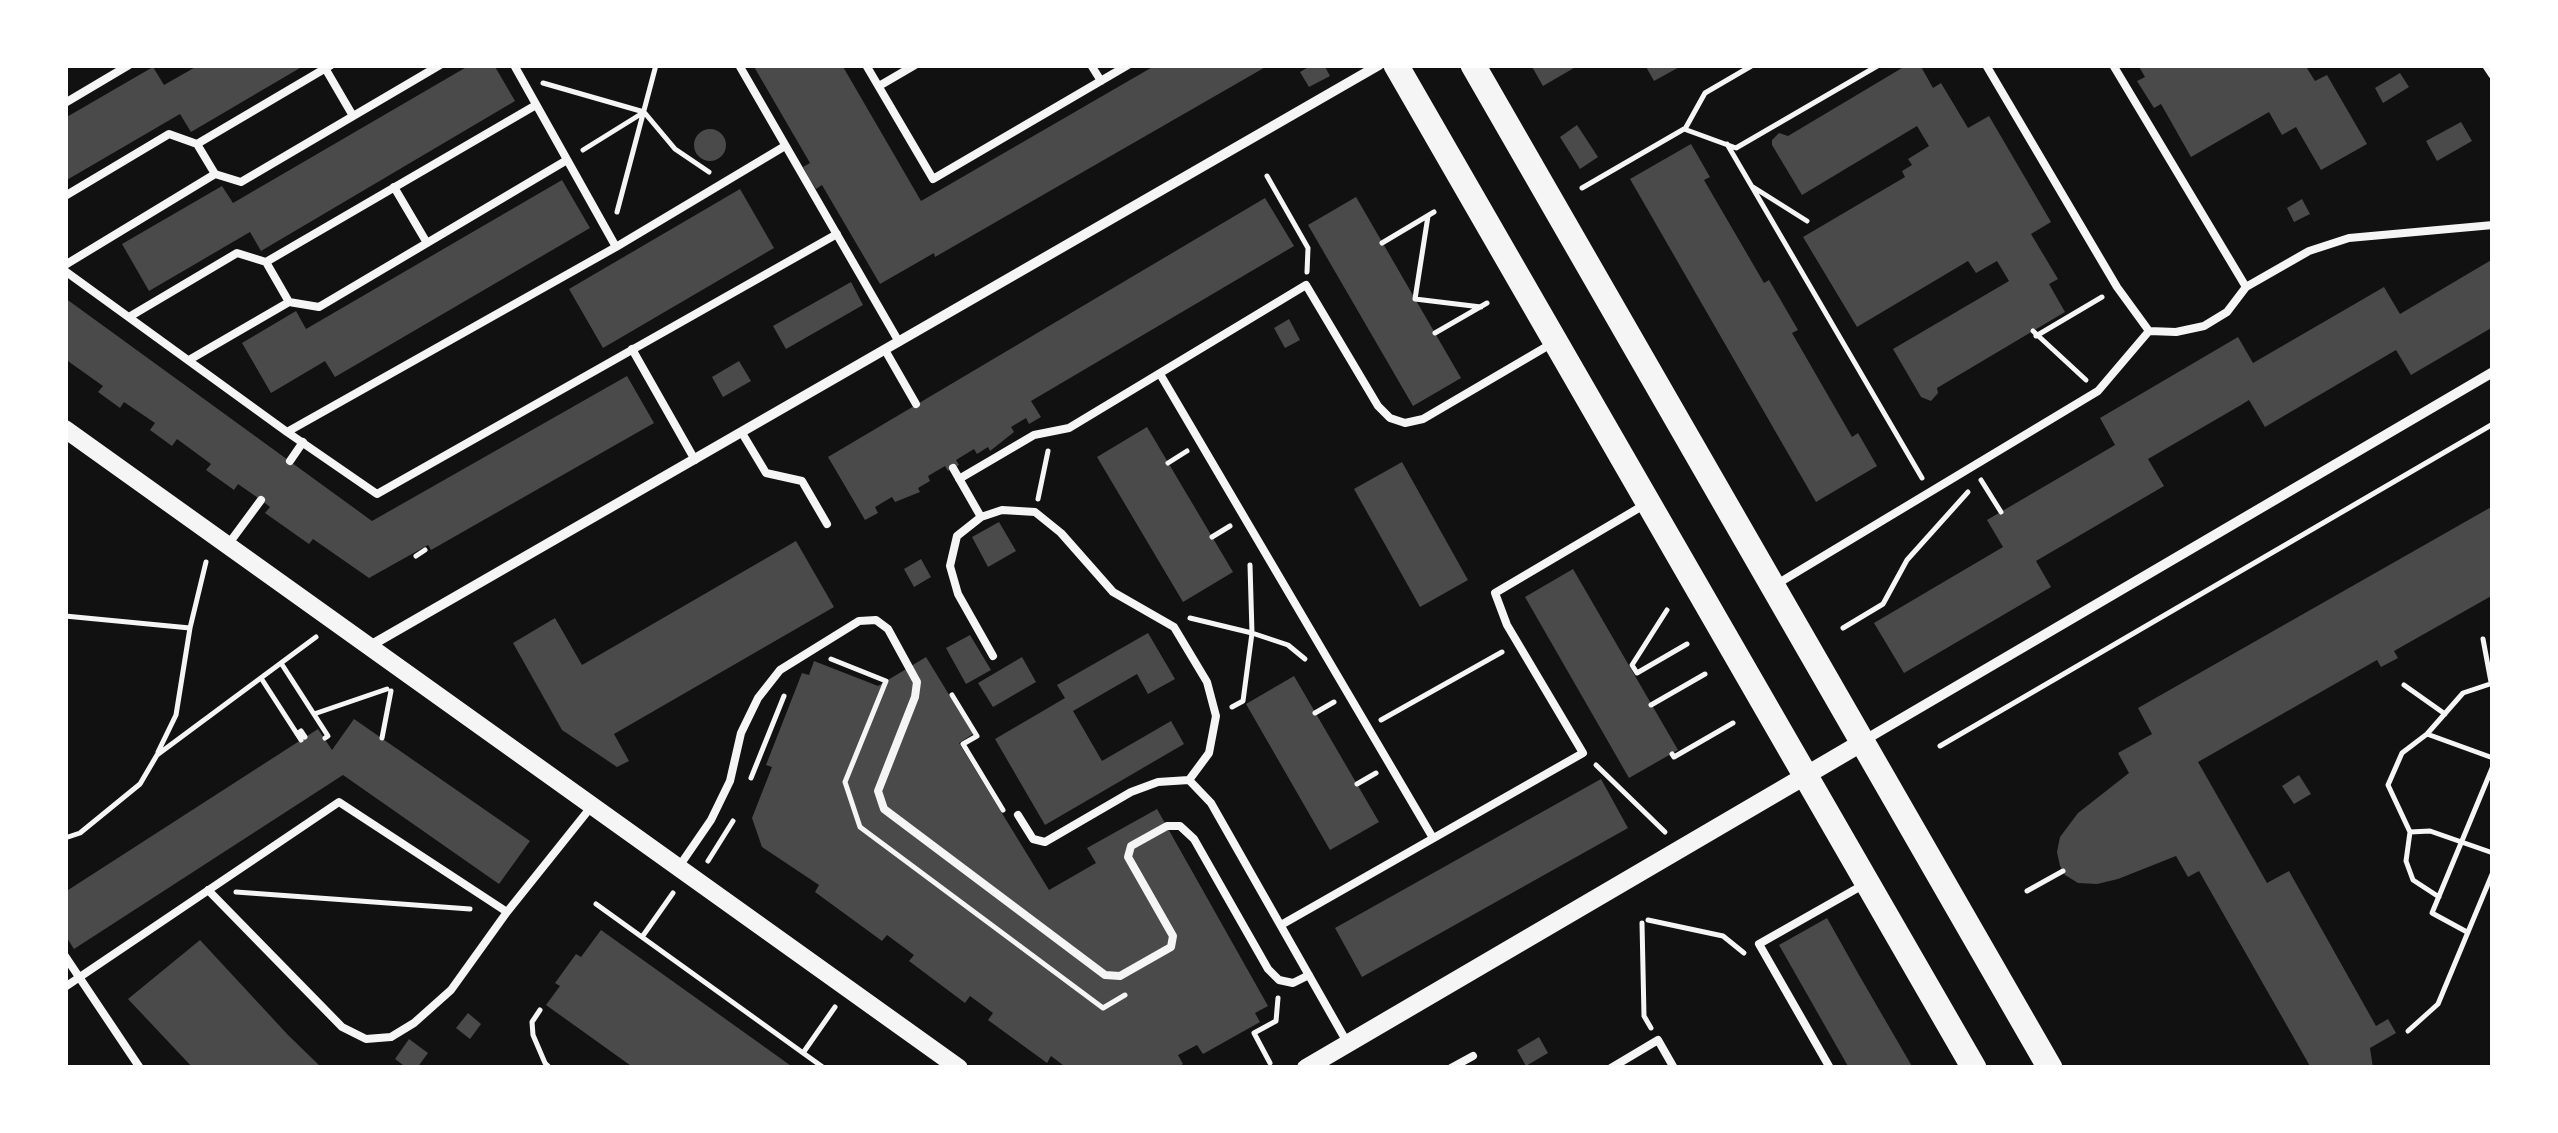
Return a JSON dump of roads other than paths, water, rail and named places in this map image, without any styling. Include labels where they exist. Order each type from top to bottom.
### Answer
[{"type":"main road","points":[[1396,65],[1974,1068]]},
{"type":"main road","points":[[1472,65],[2050,1068]]},
{"type":"street","points":[[368,647],[1379,65]]},
{"type":"street","points":[[2487,65],[2493,74]]},
{"type":"street","points":[[1315,1066],[2493,372]]},
{"type":"street","points":[[65,429],[959,1068]]},
{"type":"lane","points":[[65,103],[129,65]]},
{"type":"lane","points":[[65,196],[169,134],[197,144],[215,174],[241,182],[440,65]]},
{"type":"lane","points":[[514,65],[616,246]]},
{"type":"lane","points":[[739,65],[900,342]]},
{"type":"lane","points":[[866,65],[934,178],[1128,65]]},
{"type":"lane","points":[[878,86],[916,65]]},
{"type":"lane","points":[[1091,65],[1100,81]]},
{"type":"lane","points":[[2003,65],[1988,69],[2117,287],[2149,331]]},
{"type":"lane","points":[[2112,65],[2246,287]]},
{"type":"lane","points":[[197,144],[328,67],[353,116]]},
{"type":"lane","points":[[266,262],[536,105]]},
{"type":"lane","points":[[288,432],[786,146]]},
{"type":"lane","points":[[189,360],[289,302],[319,307],[567,160]]},
{"type":"lane","points":[[215,174],[65,268],[377,494],[836,234]]},
{"type":"lane","points":[[394,187],[427,243]]},
{"type":"lane","points":[[2149,331],[2176,332],[2204,326],[2228,312],[2246,287],[2308,250],[2349,238],[2493,225]]},
{"type":"lane","points":[[129,318],[237,253],[266,262],[289,302]]},
{"type":"lane","points":[[959,480],[1034,435],[1068,428],[1306,285],[1378,406],[1390,418],[1406,422],[1424,419],[1555,342]]},
{"type":"lane","points":[[1773,586],[2098,391],[2149,331]]},
{"type":"lane","points":[[632,350],[695,460]]},
{"type":"lane","points":[[885,350],[916,404]]},
{"type":"lane","points":[[1160,374],[1433,838]]},
{"type":"lane","points":[[742,433],[766,472],[802,482],[827,524]]},
{"type":"lane","points":[[290,461],[303,442]]},
{"type":"lane","points":[[952,468],[981,517]]},
{"type":"lane","points":[[227,546],[261,500]]},
{"type":"lane","points":[[1281,925],[1582,753],[1518,643],[1495,592],[1648,503]]},
{"type":"lane","points":[[993,656],[958,594],[950,566],[957,536],[981,517],[1002,510],[1035,512],[1061,534],[1113,592],[1174,626],[1207,682],[1216,716],[1209,753],[1189,780],[1158,782],[1131,792],[1045,842],[1034,839],[1018,815]]},
{"type":"lane","points":[[678,868],[711,820],[730,781],[741,733],[758,698],[780,670],[859,622],[876,620],[888,629],[917,682],[915,698],[878,790],[884,809],[1106,975],[1120,976],[1170,947],[1173,936],[1128,857],[1131,846],[1167,826],[1180,826],[1194,838],[1268,969],[1280,980],[1293,983],[1308,975]]},
{"type":"lane","points":[[1189,780],[1211,803],[1348,1044]]},
{"type":"lane","points":[[65,987],[340,802],[506,912]]},
{"type":"lane","points":[[208,890],[342,1027],[366,1040],[391,1037],[414,1023],[451,990],[506,912],[591,807]]},
{"type":"lane","points":[[1830,1068],[1759,944],[1868,883]]},
{"type":"lane","points":[[65,956],[140,1068]]},
{"type":"lane","points":[[1611,1068],[1658,1040],[1674,1068]]},
{"type":"lane","points":[[1451,1068],[1473,1056]]}]
